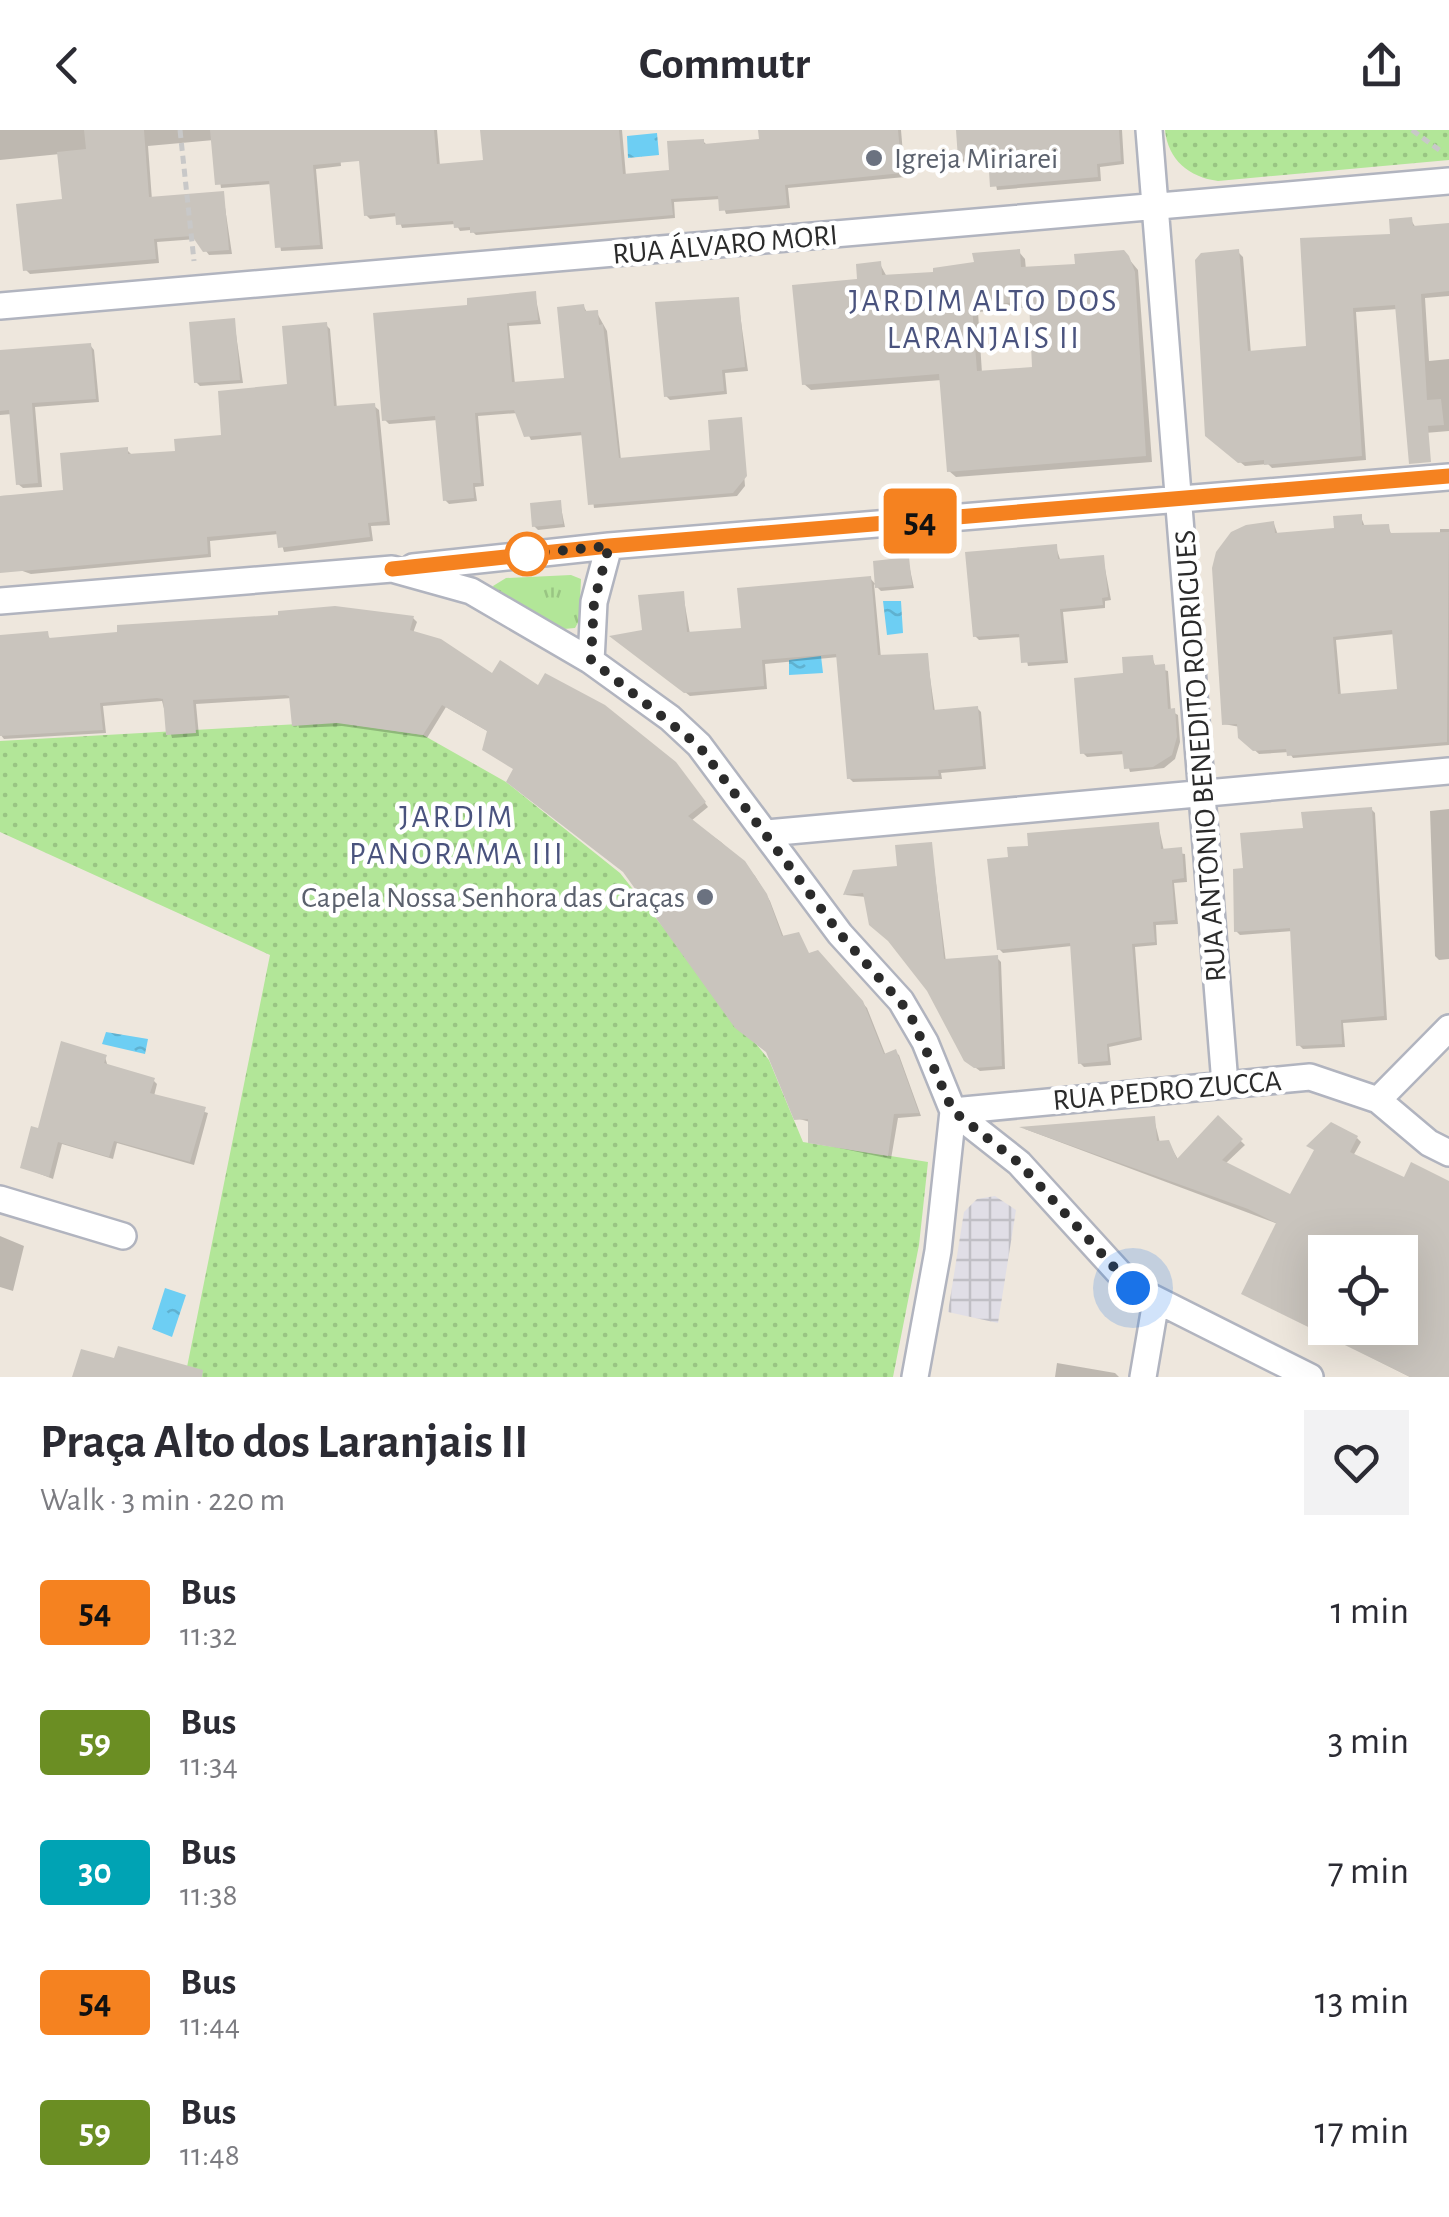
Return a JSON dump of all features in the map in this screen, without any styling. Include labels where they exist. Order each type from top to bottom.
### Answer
[{"type":"street","name":"RUA ANTONIO BENEDITO RODRIGUES","points":[[1148,130],[1225,1084]]},
{"type":"street","name":"RUA ÁLVARO MORI","points":[[0,306],[1449,181]]},
{"type":"street","points":[[0,601],[1449,476]]},
{"type":"street","points":[[591,660],[594,602],[609,546]]},
{"type":"street","points":[[392,569],[471,590],[591,660],[699,746],[840,934],[909,1012],[953,1111],[1019,1163],[1123,1281],[1310,1377]]},
{"type":"street","points":[[767,833],[1449,771]]},
{"type":"street","points":[[1449,1028],[1378,1100],[1429,1142],[1449,1152]]},
{"type":"street","name":"RUA PEDRO ZUCCA","points":[[953,1111],[1310,1077],[1378,1100]]},
{"type":"street","points":[[915,1377],[953,1111]]},
{"type":"street","points":[[0,1199],[123,1236]]},
{"type":"street","points":[[1143,1377],[1156,1301]]},
{"type":"path","points":[[180,130],[197,289]]},
{"type":"path","points":[[1412,130],[1449,158]]},
{"type":"shaded area","points":[[995,1196],[1016,1210],[998,1323],[948,1312],[964,1212],[977,1199]]},
{"type":"green space","points":[[1165,130],[1449,130],[1449,160],[1218,181],[1198,176],[1182,165],[1170,150]]},
{"type":"green space","points":[[571,575],[581,579],[579,621],[575,628],[564,629],[497,596],[493,586],[506,578]]},
{"type":"green space","points":[[335,722],[423,735],[506,782],[620,873],[769,1060],[803,1142],[928,1162],[919,1245],[893,1377],[185,1377],[270,955],[0,832],[0,741]]},
{"type":"water","points":[[657,133],[659,155],[628,158],[627,136]]},
{"type":"water","points":[[883,601],[901,601],[903,633],[887,635]]},
{"type":"water","points":[[821,656],[823,673],[789,675],[789,660]]},
{"type":"water","points":[[106,1032],[148,1039],[145,1054],[102,1044]]},
{"type":"water","points":[[165,1288],[186,1295],[172,1337],[152,1329]]},
{"type":"building","points":[[84,130],[144,130],[149,197],[224,191],[229,250],[203,252],[192,236],[154,239],[156,259],[23,271],[16,204],[62,199],[57,152],[86,149]]},
{"type":"building","points":[[210,130],[434,130],[437,164],[483,160],[480,130],[619,130],[623,174],[669,170],[667,141],[704,139],[704,144],[759,139],[758,130],[898,130],[902,173],[785,185],[787,205],[719,211],[718,196],[671,199],[673,215],[470,233],[470,227],[454,228],[453,221],[396,225],[395,213],[364,216],[359,161],[313,165],[320,245],[275,248],[269,181],[215,185]]},
{"type":"building","points":[[956,130],[1119,130],[1121,161],[1097,164],[1098,177],[990,187],[988,157],[958,159]]},
{"type":"building","points":[[1412,217],[1413,226],[1449,223],[1449,291],[1421,294],[1427,400],[1441,399],[1444,425],[1428,426],[1431,462],[1409,464],[1395,305],[1353,308],[1362,456],[1264,465],[1264,460],[1238,463],[1205,436],[1195,260],[1201,253],[1239,249],[1248,351],[1306,346],[1300,238],[1390,234],[1389,219]]},
{"type":"building","points":[[1020,249],[1021,267],[1075,264],[1074,254],[1124,250],[1135,272],[1146,456],[947,472],[939,374],[802,385],[792,285],[857,279],[856,264],[881,261],[882,275],[933,272],[933,268],[974,262],[972,253]],"holes":[[[1029,301],[1032,367],[977,371],[972,306]]]},
{"type":"building","points":[[536,291],[538,320],[507,323],[512,382],[564,378],[557,307],[584,304],[585,311],[598,310],[619,458],[710,450],[708,420],[742,417],[747,476],[733,493],[588,505],[581,432],[524,437],[514,410],[475,413],[481,483],[473,483],[474,498],[443,501],[435,416],[382,421],[373,313],[467,305],[467,298]]},
{"type":"building","points":[[739,297],[745,367],[722,370],[724,391],[664,397],[655,302]]},
{"type":"building","points":[[235,318],[240,380],[194,383],[189,322]]},
{"type":"building","points":[[327,322],[334,406],[375,403],[387,521],[368,523],[370,537],[278,548],[276,531],[207,537],[208,554],[0,573],[0,496],[63,490],[60,453],[128,447],[128,454],[175,451],[174,439],[221,435],[218,391],[287,384],[282,326]]},
{"type":"building","points":[[91,343],[96,399],[32,403],[38,483],[16,485],[9,410],[0,411],[0,350]]},
{"type":"building","points":[[561,500],[563,524],[532,527],[530,503]]},
{"type":"building","points":[[1362,514],[1362,525],[1389,524],[1390,533],[1449,532],[1447,742],[1287,756],[1286,749],[1253,751],[1238,738],[1237,724],[1222,725],[1212,568],[1216,552],[1231,532],[1246,525],[1274,521],[1275,533],[1334,528],[1333,516]],"holes":[[[1392,630],[1397,689],[1338,694],[1333,637]]]},
{"type":"building","points":[[1057,544],[1058,559],[1104,555],[1108,597],[1102,598],[1103,605],[1060,609],[1065,660],[1021,663],[1019,634],[973,637],[965,552]]},
{"type":"building","points":[[909,557],[912,585],[875,588],[873,561]]},
{"type":"building","points":[[871,576],[878,655],[928,653],[933,710],[978,706],[983,766],[938,770],[939,776],[847,779],[836,654],[762,660],[764,686],[684,693],[609,636],[642,630],[638,595],[684,591],[687,632],[741,628],[737,588]]},
{"type":"building","points":[[335,606],[414,616],[410,630],[441,639],[492,673],[500,660],[538,685],[545,673],[605,705],[676,762],[706,802],[688,816],[745,861],[767,894],[782,936],[799,932],[809,953],[818,950],[863,1001],[884,1054],[896,1049],[919,1113],[894,1114],[888,1156],[808,1143],[808,1119],[794,1120],[766,1052],[735,1028],[623,872],[506,782],[513,769],[482,750],[487,731],[442,705],[423,735],[337,723],[292,726],[289,696],[285,695],[193,700],[196,733],[166,735],[163,699],[157,698],[100,703],[103,730],[0,736],[0,635],[48,631],[49,638],[117,632],[117,625],[278,615],[278,611]]},
{"type":"building","points":[[1153,655],[1154,665],[1165,664],[1168,709],[1175,708],[1177,737],[1172,755],[1153,767],[1124,769],[1122,751],[1080,754],[1074,678],[1123,673],[1122,657]]},
{"type":"building","points":[[1372,807],[1384,1016],[1341,1020],[1342,1044],[1296,1046],[1290,928],[1234,932],[1233,869],[1243,868],[1240,833],[1303,828],[1301,812]]},
{"type":"building","points":[[1159,822],[1161,849],[1182,847],[1184,878],[1172,880],[1175,920],[1153,922],[1155,942],[1132,944],[1140,1037],[1107,1044],[1108,1061],[1078,1064],[1070,943],[997,950],[987,859],[1008,857],[1007,847],[1028,846],[1027,833]]},
{"type":"building","points":[[932,842],[944,959],[998,955],[1002,1066],[974,1068],[964,1061],[927,991],[888,941],[869,925],[863,893],[843,895],[853,870],[897,866],[895,845]]},
{"type":"building","points":[[61,1041],[107,1055],[104,1063],[155,1078],[150,1093],[206,1107],[190,1162],[114,1141],[109,1157],[58,1142],[49,1177],[20,1168],[31,1126],[38,1128]]},
{"type":"building","points":[[1218,1115],[1243,1139],[1222,1160],[1290,1194],[1314,1150],[1306,1146],[1331,1122],[1358,1136],[1350,1152],[1404,1177],[1411,1162],[1449,1181],[1449,1377],[1410,1377],[1345,1345],[1418,1345],[1418,1235],[1308,1235],[1308,1327],[1241,1294],[1276,1223],[1248,1209],[1019,1127],[1155,1116],[1157,1141],[1169,1140],[1177,1159]]},
{"type":"building","points":[[118,1346],[203,1370],[202,1377],[72,1377],[81,1349],[114,1358]]},
{"type":"bus line","name":"54","points":[[392,569],[609,546],[1449,476]]},
{"type":"place","name":"Igreja Miriarei","points":[[874,158]]},
{"type":"place","name":"Capela Nossa Senhora das Graças","points":[[705,897]]},
{"type":"district","name":"JARDIM ALTO DOS LARANJAIS II","points":[[984,318]]},
{"type":"district","name":"JARDIM PANORAMA III","points":[[457,834]]},
{"type":"route","points":[[527,554],[609,546],[594,602],[591,660],[670,718],[699,746],[840,934],[909,1012],[953,1111],[1019,1163],[1116,1274],[1133,1288]]}]
